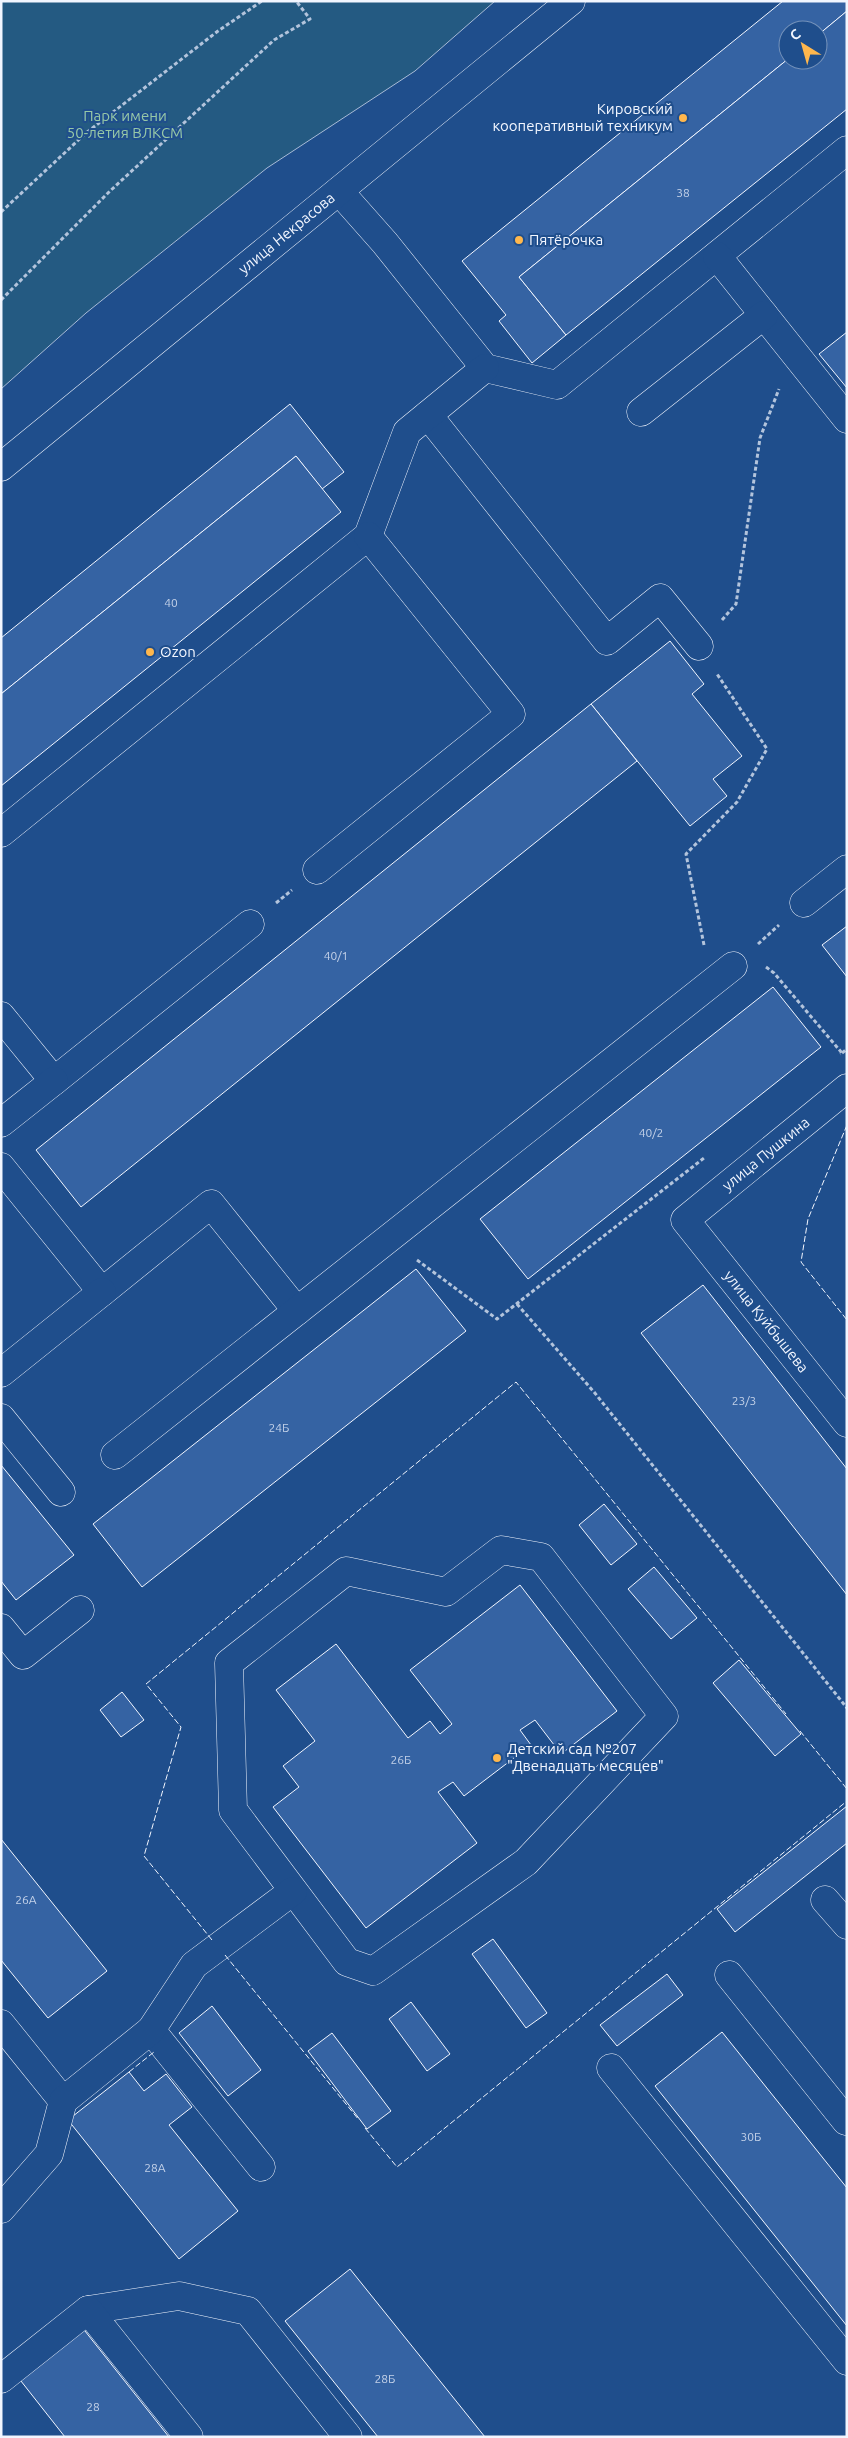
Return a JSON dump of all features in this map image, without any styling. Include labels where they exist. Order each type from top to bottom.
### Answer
[{"type":"street","name":"улица Некрасова","points":[[1,466],[571,1]]},
{"type":"street","points":[[339,191],[385,243],[485,368],[557,385],[847,150]]},
{"type":"street","points":[[717,256],[847,419]]},
{"type":"street","points":[[641,412],[764,315]]},
{"type":"street","points":[[1,833],[368,536],[407,432],[485,368]]},
{"type":"street","points":[[428,415],[608,642],[660,598],[699,646]]},
{"type":"street","points":[[317,870],[511,714],[368,536]]},
{"type":"street","points":[[804,903],[847,869]]},
{"type":"street","points":[[1,1123],[250,924]]},
{"type":"street","points":[[115,1455],[740,960]]},
{"type":"street","points":[[1,1016],[54,1081]]},
{"type":"street","name":"улица Пушкина","points":[[685,1220],[847,1088]]},
{"type":"street","points":[[1,1167],[102,1292]]},
{"type":"street","points":[[1,1373],[212,1204],[297,1310]]},
{"type":"street","name":"улица Куйбышева","points":[[685,1220],[847,1423]]},
{"type":"street","points":[[1,1418],[61,1492]]},
{"type":"street","points":[[501,1550],[541,1557],[664,1716],[526,1862],[373,1971],[347,1962],[294,1891],[233,1810],[229,1663],[346,1571],[446,1592],[501,1550]]},
{"type":"street","points":[[1,1628],[23,1655],[80,1610]]},
{"type":"street","points":[[4,2199],[49,2154],[63,2101],[151,2030],[194,1965],[294,1891]]},
{"type":"street","points":[[826,1900],[847,1926]]},
{"type":"street","points":[[729,1975],[847,2121]]},
{"type":"street","points":[[1,2024],[63,2101]]},
{"type":"street","points":[[151,2030],[261,2167]]},
{"type":"street","points":[[611,2068],[847,2361]]},
{"type":"street","points":[[1,2379],[88,2310],[179,2296],[248,2311],[348,2437]]},
{"type":"street","points":[[88,2310],[190,2437]]},
{"type":"path","points":[[1,212],[86,133],[218,31],[262,1]]},
{"type":"path","points":[[1,300],[110,191],[274,40],[310,19],[296,1]]},
{"type":"path","points":[[711,983],[686,854],[737,802],[767,749],[699,646],[736,604],[760,438],[794,352]]},
{"type":"path","points":[[250,924],[317,870]]},
{"type":"path","points":[[804,903],[740,960],[774,973],[842,1053]]},
{"type":"path","points":[[834,1059],[847,1049]]},
{"type":"path","points":[[389,1238],[497,1319],[705,1156]]},
{"type":"path","points":[[517,1304],[600,1400],[847,1708]]},
{"type":"green space","name":"Парк имени 50-летия ВЛКСМ","points":[[1,1],[495,1],[415,71],[267,168],[86,313],[1,389]]},
{"type":"building","points":[[783,1],[847,1],[847,11],[828,27],[828,20],[778,20],[778,67],[519,277],[566,335],[532,363],[499,321],[506,315],[462,261]]},
{"type":"building","points":[[847,11],[847,109],[566,335],[519,277],[778,67],[778,70],[828,70],[828,27]]},
{"type":"building","points":[[847,332],[847,388],[819,354]]},
{"type":"building","points":[[290,404],[344,472],[322,489],[296,456],[1,694],[1,638]]},
{"type":"building","points":[[296,456],[341,512],[1,786],[1,694]]},
{"type":"building","points":[[670,641],[704,684],[692,694],[742,756],[713,779],[727,796],[690,826],[591,704]]},
{"type":"building","points":[[591,704],[637,761],[81,1207],[36,1150]]},
{"type":"building","points":[[847,926],[847,977],[822,945]]},
{"type":"building","points":[[773,987],[821,1047],[528,1279],[480,1219]]},
{"type":"building","points":[[416,1269],[466,1331],[142,1587],[93,1524]]},
{"type":"building","points":[[703,1285],[847,1469],[847,1595],[641,1333]]},
{"type":"building","points":[[1,1465],[74,1555],[16,1600],[1,1581]]},
{"type":"building","points":[[604,1504],[637,1544],[611,1565],[579,1525]]},
{"type":"building","points":[[654,1567],[697,1618],[671,1639],[628,1589]]},
{"type":"building","points":[[520,1585],[617,1711],[561,1754],[535,1720],[520,1730],[531,1745],[464,1796],[453,1782],[438,1792],[477,1843],[366,1928],[273,1807],[299,1787],[283,1766],[315,1741],[276,1690],[336,1644],[408,1738],[430,1721],[440,1734],[452,1724],[410,1670]]},
{"type":"building","points":[[739,1660],[801,1734],[775,1756],[713,1683]]},
{"type":"building","points":[[122,1692],[144,1720],[121,1737],[100,1710]]},
{"type":"building","points":[[847,1806],[847,1843],[735,1932],[717,1909]]},
{"type":"building","points":[[1,1839],[107,1971],[48,2018],[1,1960]]},
{"type":"building","points":[[493,1939],[547,2013],[526,2028],[472,1954]]},
{"type":"building","points":[[667,1974],[683,1995],[617,2046],[600,2025]]},
{"type":"building","points":[[411,2002],[450,2054],[427,2071],[389,2019]]},
{"type":"building","points":[[212,2006],[261,2070],[228,2096],[179,2033]]},
{"type":"building","points":[[722,2032],[847,2188],[847,2326],[655,2086]]},
{"type":"building","points":[[332,2033],[391,2111],[367,2129],[308,2051]]},
{"type":"building","points":[[129,2072],[144,2091],[166,2074],[192,2107],[169,2125],[238,2211],[179,2259],[68,2120]]},
{"type":"building","points":[[350,2269],[485,2437],[378,2437],[285,2321]]},
{"type":"building","points":[[81,2326],[169,2437],[65,2437],[17,2376]]},
{"type":"fence","points":[[847,1125],[808,1219],[801,1262],[847,1320]]},
{"type":"fence","points":[[212,1940],[144,1856],[181,1727],[146,1684],[516,1382],[786,1714]]},
{"type":"fence","points":[[800,1731],[847,1789]]},
{"type":"fence","points":[[365,2128],[397,2167],[847,1801]]},
{"type":"fence","points":[[225,1955],[359,2120]]},
{"type":"fence","points":[[129,2072],[154,2052]]},
{"type":"place","name":"Кировский кооперативный техникум","points":[[683,118]]},
{"type":"place","name":"Пятёрочка","points":[[519,240]]},
{"type":"place","name":"Ozon","points":[[150,652]]},
{"type":"place","name":"Детский сад №207 \"Двенадцать месяцев\"","points":[[497,1758]]}]
